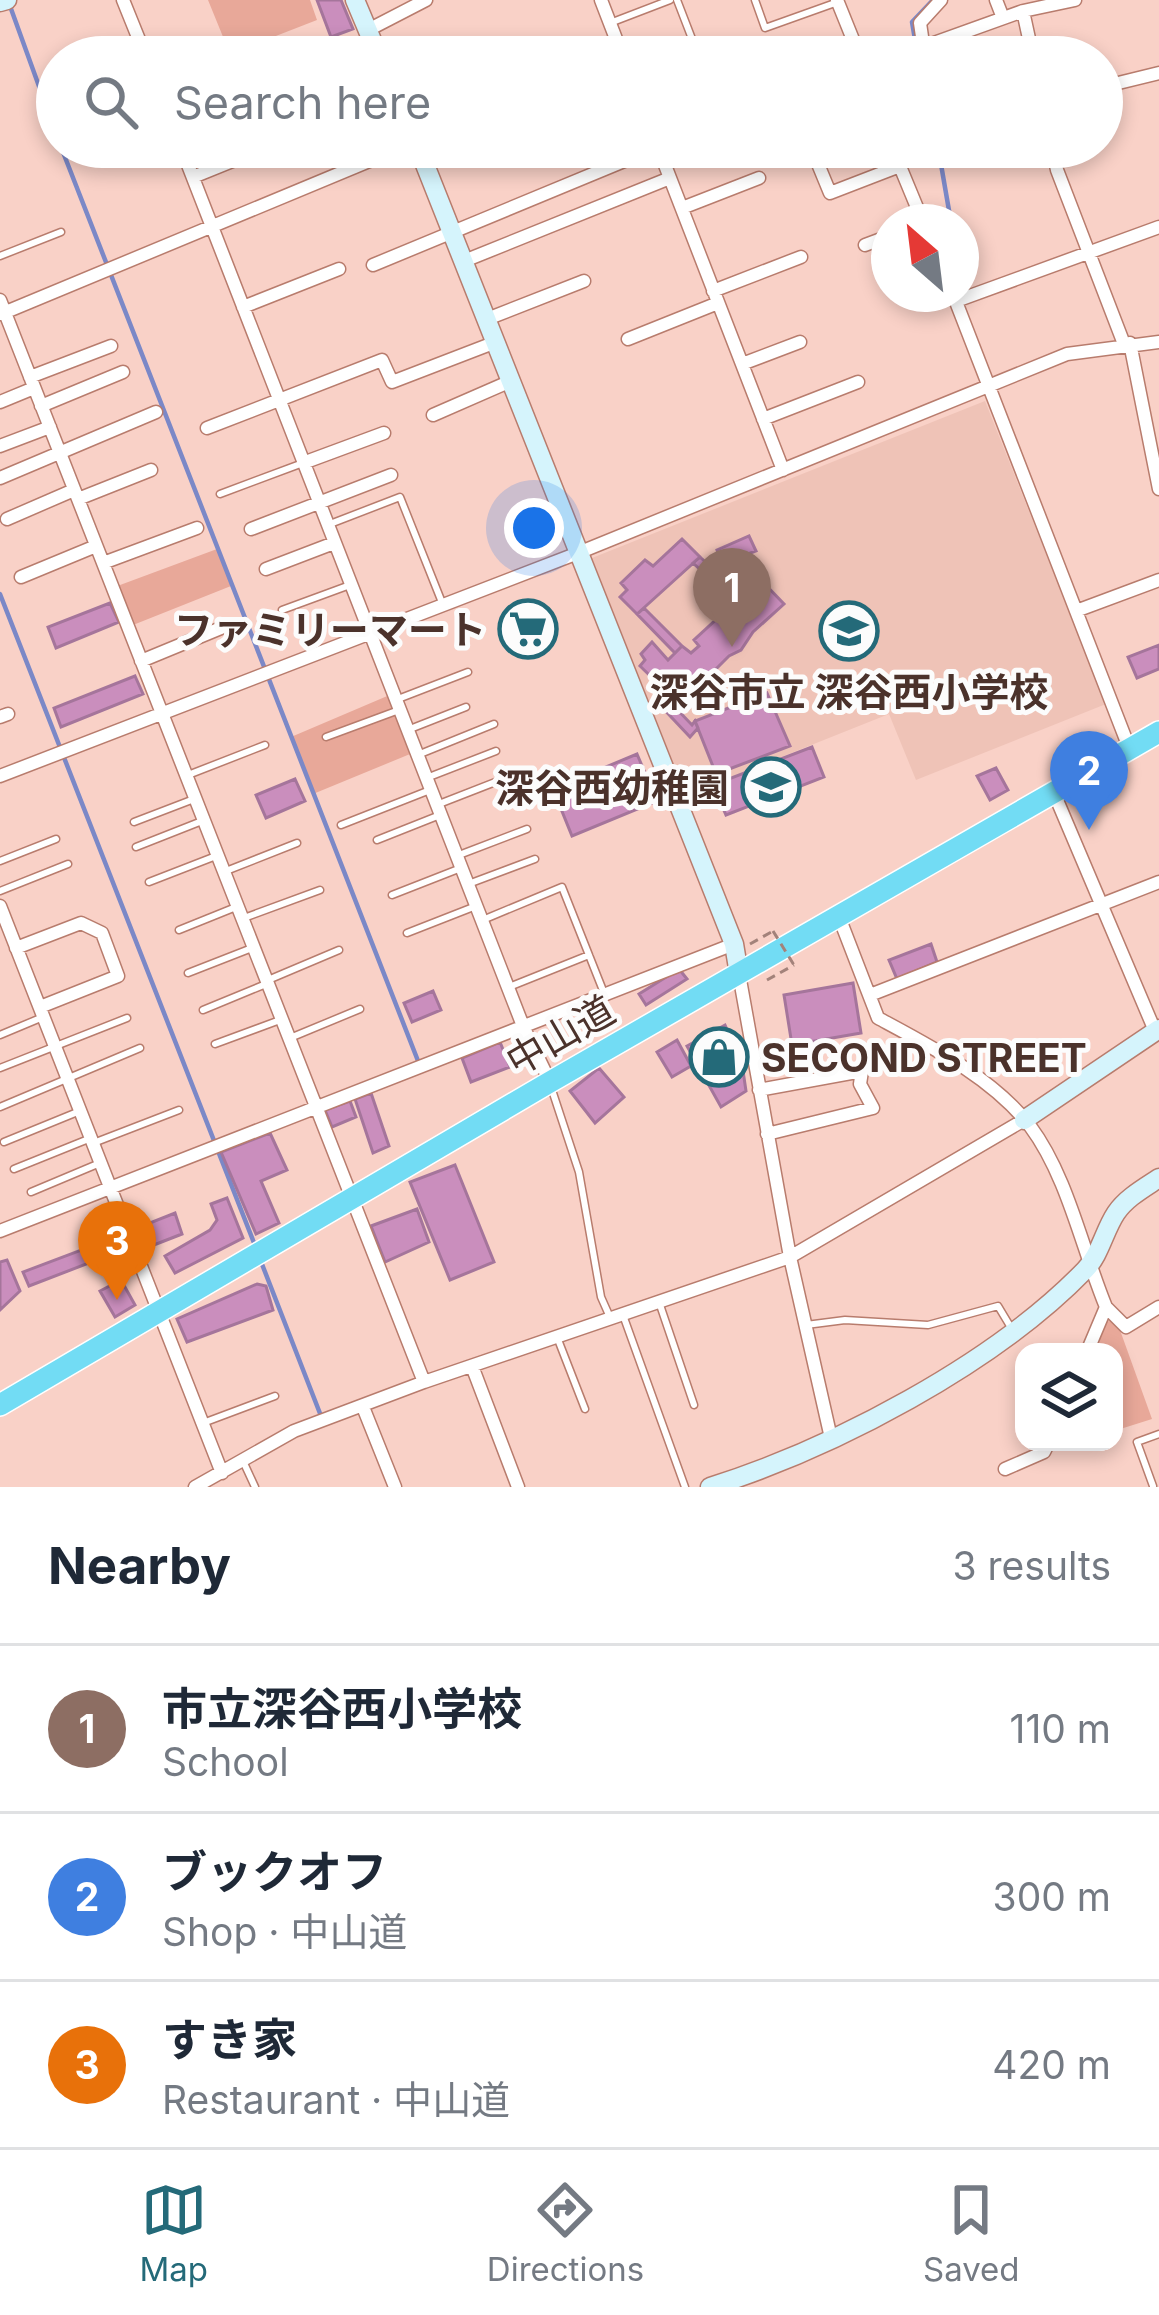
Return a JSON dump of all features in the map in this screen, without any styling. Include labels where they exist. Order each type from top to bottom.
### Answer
[{"type":"highway","name":"中山道","points":[[0,1405],[1159,732]]},
{"type":"street","points":[[123,0],[138,36]]},
{"type":"street","points":[[355,0],[370,36]]},
{"type":"street","points":[[368,30],[427,0]]},
{"type":"street","points":[[602,0],[615,36]]},
{"type":"street","points":[[922,36],[920,22],[941,0]]},
{"type":"street","points":[[996,0],[1003,18]]},
{"type":"street","points":[[961,36],[1023,11],[1075,0]]},
{"type":"street","points":[[838,1],[852,36]]},
{"type":"street","points":[[1023,11],[1028,36]]},
{"type":"street","points":[[1123,81],[1159,73]]},
{"type":"street","points":[[189,168],[467,885],[550,1082]]},
{"type":"street","points":[[193,177],[215,168]]},
{"type":"street","points":[[354,168],[213,229],[2,309],[424,1382]]},
{"type":"street","points":[[427,168],[578,553],[741,944],[739,974],[767,1134],[831,1438]]},
{"type":"street","points":[[373,265],[608,168]]},
{"type":"street","points":[[666,168],[783,470]]},
{"type":"street","points":[[820,168],[830,193],[895,168]]},
{"type":"street","points":[[901,168],[916,204]]},
{"type":"street","points":[[1057,168],[1127,343],[1159,489]]},
{"type":"street","points":[[464,261],[670,178]]},
{"type":"street","points":[[682,208],[759,178]]},
{"type":"street","points":[[979,290],[1159,227]]},
{"type":"street","points":[[865,245],[871,243]]},
{"type":"street","points":[[628,339],[801,257]]},
{"type":"street","points":[[243,307],[339,269]]},
{"type":"street","points":[[487,319],[584,281]]},
{"type":"street","points":[[960,312],[1130,750]]},
{"type":"street","points":[[742,364],[800,342]]},
{"type":"street","points":[[0,776],[578,553],[1067,354],[1159,342]]},
{"type":"street","points":[[207,428],[382,360],[392,382],[496,343]]},
{"type":"street","points":[[0,402],[111,346]]},
{"type":"street","points":[[41,406],[123,372]]},
{"type":"street","points":[[433,415],[511,381]]},
{"type":"street","points":[[763,419],[858,382]]},
{"type":"street","points":[[0,478],[156,412]]},
{"type":"street","points":[[0,446],[50,427]]},
{"type":"street","points":[[303,463],[384,433]]},
{"type":"street","points":[[7,519],[151,470]]},
{"type":"street","points":[[251,529],[391,475]]},
{"type":"street","points":[[103,563],[196,529]]},
{"type":"street","points":[[266,569],[334,543]]},
{"type":"street","points":[[21,577],[96,546]]},
{"type":"street","points":[[1076,611],[1159,580]]},
{"type":"street","points":[[141,661],[221,628]]},
{"type":"street","points":[[195,1487],[294,1432],[424,1382],[790,1257],[1024,1120],[1158,1032],[1054,793]]},
{"type":"street","points":[[870,995],[1159,882]]},
{"type":"street","points":[[0,906],[222,1473]]},
{"type":"street","points":[[839,917],[878,1018],[982,1082],[1024,1120],[1054,1168],[1106,1307],[1126,1327],[1159,1307]]},
{"type":"street","points":[[16,948],[81,923],[102,934],[118,976],[42,1012]]},
{"type":"street","points":[[0,1231],[741,944]]},
{"type":"street","points":[[759,1090],[862,1071],[860,1084],[873,1108],[767,1134]]},
{"type":"street","points":[[710,1487],[760,1471],[831,1438],[921,1391],[1013,1331],[1089,1267],[1118,1210],[1159,1178]]},
{"type":"street","points":[[1091,1343],[1106,1307]]},
{"type":"street","points":[[472,1366],[518,1487]]},
{"type":"street","points":[[363,1407],[395,1487]]},
{"type":"street","points":[[1005,1469],[1044,1451]]},
{"type":"lane","points":[[610,23],[673,0],[689,36]]},
{"type":"lane","points":[[755,0],[765,28],[838,1]]},
{"type":"lane","points":[[0,256],[61,232]]},
{"type":"lane","points":[[220,494],[303,463]]},
{"type":"lane","points":[[327,525],[400,497],[443,605]]},
{"type":"lane","points":[[282,610],[350,585]]},
{"type":"lane","points":[[326,737],[468,672]]},
{"type":"lane","points":[[407,730],[466,707]]},
{"type":"lane","points":[[416,755],[494,724]]},
{"type":"lane","points":[[188,776],[265,745]]},
{"type":"lane","points":[[341,825],[496,751]]},
{"type":"lane","points":[[377,839],[516,774]]},
{"type":"lane","points":[[134,822],[197,797]]},
{"type":"lane","points":[[136,848],[206,820]]},
{"type":"lane","points":[[392,895],[527,829]]},
{"type":"lane","points":[[0,860],[56,839]]},
{"type":"lane","points":[[226,871],[297,843]]},
{"type":"lane","points":[[149,883],[219,855]]},
{"type":"lane","points":[[467,885],[535,859]]},
{"type":"lane","points":[[0,891],[68,864]]},
{"type":"lane","points":[[482,921],[562,887],[605,994]]},
{"type":"lane","points":[[179,930],[320,890]]},
{"type":"lane","points":[[407,933],[476,906]]},
{"type":"lane","points":[[188,973],[255,946]]},
{"type":"lane","points":[[203,1010],[339,950]]},
{"type":"lane","points":[[508,988],[590,955]]},
{"type":"lane","points":[[290,1038],[360,1009]]},
{"type":"lane","points":[[0,1035],[42,1012]]},
{"type":"lane","points":[[0,1068],[127,1018]]},
{"type":"lane","points":[[215,1044],[283,1018]]},
{"type":"lane","points":[[0,1107],[140,1048]]},
{"type":"lane","points":[[550,1082],[579,1172],[601,1297],[617,1317],[685,1487]]},
{"type":"lane","points":[[14,1169],[179,1110]]},
{"type":"lane","points":[[4,1142],[80,1111]]},
{"type":"lane","points":[[31,1192],[100,1163]]},
{"type":"lane","points":[[659,1302],[694,1405]]},
{"type":"lane","points":[[806,1325],[845,1320],[928,1325],[998,1306],[1013,1331]]},
{"type":"lane","points":[[556,1337],[585,1409]]},
{"type":"lane","points":[[203,1423],[275,1396]]},
{"type":"lane","points":[[1153,1486],[1137,1442],[1159,1434]]},
{"type":"lane","points":[[243,1461],[255,1487]]},
{"type":"path","points":[[741,944],[773,931],[794,965],[767,980]]},
{"type":"shaded area","points":[[208,0],[310,0],[317,20],[276,36],[223,36]]},
{"type":"shaded area","name":"深谷市立 深谷西小学校","points":[[985,401],[1106,704],[916,780],[889,714],[686,795],[592,558]]},
{"type":"shaded area","points":[[217,549],[231,586],[128,627],[112,588]]},
{"type":"shaded area","points":[[392,694],[415,752],[313,794],[291,737]]},
{"type":"shaded area","points":[[1116,1319],[1152,1419],[1123,1428],[1123,1343],[1097,1343],[1106,1322]]},
{"type":"building","points":[[317,0],[341,0],[353,29],[331,36]]},
{"type":"building","points":[[749,536],[756,551],[745,555],[747,561],[725,570],[717,550]]},
{"type":"building","points":[[682,539],[700,557],[637,614],[620,597],[627,590],[621,583],[645,560],[653,566]]},
{"type":"building","points":[[700,557],[741,595],[735,601],[693,563]]},
{"type":"building","points":[[759,578],[784,604],[680,705],[640,666],[645,660],[641,654],[652,642],[668,660],[682,646],[691,653],[699,646],[694,640],[719,617],[727,622],[735,615],[727,609]]},
{"type":"building","points":[[110,603],[119,622],[56,648],[48,627]]},
{"type":"building","name":"ファミリーマート","points":[[532,606],[548,643],[525,653],[509,614]]},
{"type":"building","points":[[644,608],[682,646],[675,653],[637,614]]},
{"type":"building","points":[[1159,645],[1159,669],[1137,678],[1128,657]]},
{"type":"building","points":[[135,676],[143,694],[61,727],[54,708]]},
{"type":"building","points":[[667,692],[674,699],[670,702],[692,725],[695,721],[698,728],[690,737],[657,702]]},
{"type":"building","points":[[767,693],[790,746],[716,774],[695,721]]},
{"type":"building","points":[[812,747],[824,777],[726,815],[713,785]]},
{"type":"building","points":[[637,754],[657,801],[572,836],[553,789]]},
{"type":"building","points":[[996,768],[1008,790],[990,800],[977,776]]},
{"type":"building","points":[[295,779],[305,801],[266,818],[256,795]]},
{"type":"building","points":[[931,944],[937,962],[897,979],[889,960]]},
{"type":"building","points":[[679,969],[687,979],[646,1005],[639,994]]},
{"type":"building","points":[[853,983],[861,1033],[792,1045],[784,995]]},
{"type":"building","points":[[433,991],[441,1010],[412,1022],[404,1003]]},
{"type":"building","points":[[725,1025],[742,1064],[746,1091],[721,1107],[687,1046]]},
{"type":"building","points":[[677,1040],[691,1066],[672,1077],[657,1052]]},
{"type":"building","points":[[500,1042],[510,1067],[471,1082],[462,1058]]},
{"type":"building","points":[[599,1068],[624,1097],[595,1123],[570,1091]]},
{"type":"building","points":[[371,1093],[389,1146],[373,1153],[355,1099]]},
{"type":"building","points":[[350,1101],[356,1117],[332,1127],[325,1110]]},
{"type":"building","points":[[270,1133],[287,1170],[261,1181],[279,1223],[256,1234],[221,1152]]},
{"type":"building","points":[[455,1165],[494,1262],[450,1280],[410,1182]]},
{"type":"building","points":[[227,1198],[243,1238],[175,1273],[165,1256],[210,1230],[217,1220],[211,1204]]},
{"type":"building","points":[[417,1209],[429,1242],[385,1262],[371,1226]]},
{"type":"building","points":[[175,1213],[182,1234],[141,1250],[132,1230]]},
{"type":"building","points":[[113,1238],[120,1251],[29,1286],[23,1272]]},
{"type":"building","points":[[7,1260],[20,1291],[0,1310],[0,1262]]},
{"type":"building","points":[[121,1280],[135,1305],[115,1317],[100,1291]]},
{"type":"building","points":[[257,1284],[266,1286],[273,1310],[187,1342],[177,1319]]},
{"type":"waterway","points":[[914,36],[912,22],[933,0]]},
{"type":"waterway","points":[[10,6],[36,78]]},
{"type":"waterway","points":[[69,168],[420,1066]]},
{"type":"waterway","points":[[942,168],[948,204]]},
{"type":"waterway","points":[[0,594],[256,1248]]},
{"type":"waterway","points":[[260,1259],[321,1416]]},
{"type":"place","name":"ファミリーマート","points":[[528,629]]},
{"type":"place","name":"深谷市立 深谷西小学校","points":[[849,631]]},
{"type":"place","name":"市立深谷西小学校","points":[[732,647]]},
{"type":"place","name":"深谷西幼稚園","points":[[771,787]]},
{"type":"place","name":"ブックオフ","points":[[1089,830]]},
{"type":"place","name":"SECOND STREET","points":[[719,1057]]},
{"type":"place","name":"すき家","points":[[117,1300]]}]
